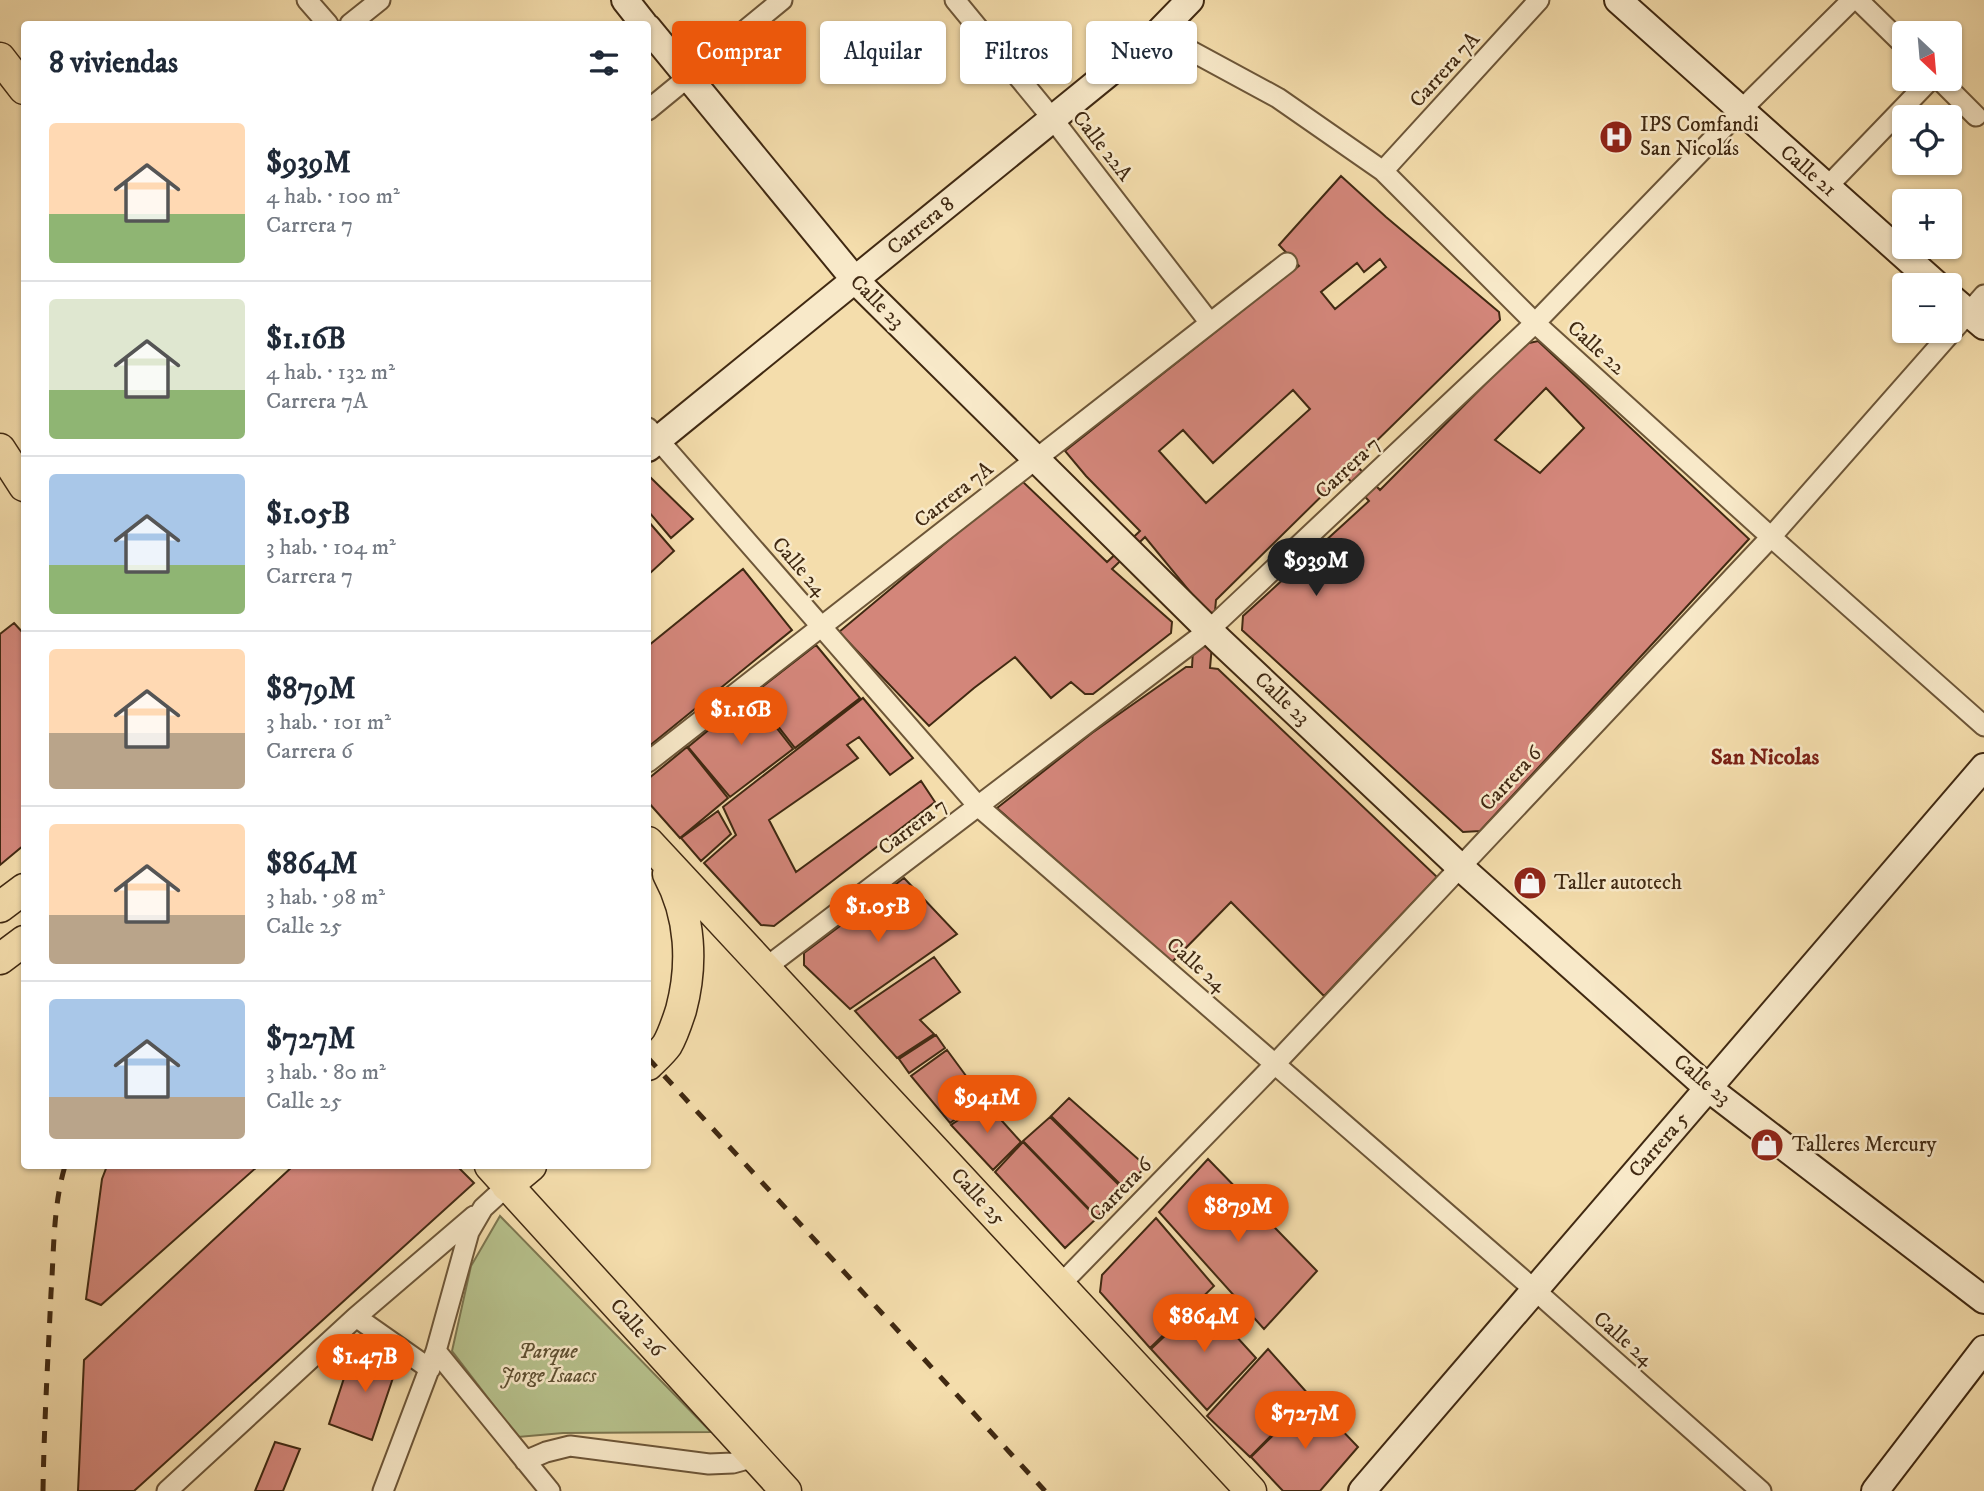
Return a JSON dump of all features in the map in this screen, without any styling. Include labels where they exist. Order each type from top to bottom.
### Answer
[{"type":"main road","name":"Calle 23","points":[[625,0],[642,21]]},
{"type":"main road","name":"Carrera 8","points":[[1170,21],[1190,0]]},
{"type":"main road","name":"Calle 21","points":[[1618,0],[1924,273]]},
{"type":"main road","name":"Calle 23","points":[[651,32],[672,58]]},
{"type":"main road","points":[[0,58],[21,85]]},
{"type":"main road","name":"Calle 23","points":[[693,84],[855,280],[1209,630],[1459,866],[1708,1088],[1984,1300]]},
{"type":"main road","name":"Carrera 8","points":[[651,439],[855,280],[1094,84]]},
{"type":"main road","points":[[0,449],[21,481]]},
{"type":"main road","name":"Carrera 5","points":[[1362,1491],[1984,767]]},
{"type":"main road","name":"Calle 25","points":[[651,845],[1251,1491]]},
{"type":"main road","points":[[651,846],[673,884],[684,913],[689,952],[687,987],[677,1023],[666,1046],[651,1062]]},
{"type":"main road","points":[[0,907],[21,891]]},
{"type":"main road","points":[[0,959],[21,943]]},
{"type":"main road","points":[[499,1176],[521,1169]]},
{"type":"main road","name":"Calle 26","points":[[499,1176],[786,1491]]},
{"type":"main road","points":[[1875,1491],[1984,1349]]},
{"type":"street","points":[[307,0],[325,21]]},
{"type":"street","points":[[353,21],[380,0]]},
{"type":"street","points":[[757,21],[782,0]]},
{"type":"street","name":"Calle 22A","points":[[955,0],[1052,118],[1210,323]]},
{"type":"street","name":"Carrera 7A","points":[[1383,170],[1539,0]]},
{"type":"street","name":"Carrera 7","points":[[764,969],[1209,630],[1535,323],[1741,110],[1852,0]]},
{"type":"street","points":[[1858,0],[1892,33]]},
{"type":"street","name":"Calle 22","points":[[1197,54],[1278,98],[1383,170],[1535,323],[1770,537],[1984,726]]},
{"type":"street","points":[[651,108],[680,84]]},
{"type":"street","points":[[1827,187],[1919,91]]},
{"type":"street","points":[[1950,91],[1976,116]]},
{"type":"street","name":"Carrera 7A","points":[[651,760],[1287,263]]},
{"type":"street","name":"Carrera 6","points":[[1060,1285],[1275,1063],[1770,537],[1971,308]]},
{"type":"street","name":"Calle 24","points":[[651,439],[821,626],[978,806],[1275,1063],[1761,1491]]},
{"type":"street","points":[[383,1491],[433,1360],[469,1232],[499,1176]]},
{"type":"street","points":[[167,1491],[356,1317],[482,1208]]},
{"type":"street","points":[[356,1317],[433,1360],[550,1491]]},
{"type":"street","points":[[709,1464],[723,1453],[729,1428]]},
{"type":"street","points":[[525,1461],[570,1446],[709,1464],[733,1463],[755,1457]]},
{"type":"green space","name":"Parque Jorge Isaacs","points":[[500,1216],[711,1432],[563,1433],[518,1437],[452,1351],[471,1266]]},
{"type":"building","points":[[1341,176],[1499,312],[1500,320],[1354,463],[1380,490],[1525,344],[1538,341],[1749,539],[1480,831],[1463,832],[1242,630],[1243,616],[1369,501],[1344,474],[1216,600],[1210,668],[1218,669],[1437,877],[1324,996],[1231,902],[1172,962],[997,808],[1092,733],[1186,667],[1192,667],[1196,599],[1145,537],[1112,569],[1172,622],[1171,633],[1093,694],[1085,694],[1071,682],[1051,698],[1015,657],[929,726],[839,632],[1021,480],[1107,562],[1140,531],[1065,451],[1299,266],[1279,245]],"holes":[[[1380,259],[1386,267],[1335,309],[1321,292],[1357,263],[1364,272]],[[1546,388],[1584,428],[1540,473],[1495,440]],[[1293,390],[1310,409],[1206,503],[1159,451],[1183,430],[1213,463]]]},
{"type":"building","points":[[651,478],[693,519],[671,538],[651,515]]},
{"type":"building","points":[[651,524],[674,551],[651,572]]},
{"type":"building","points":[[743,569],[792,630],[651,745],[651,644]]},
{"type":"building","points":[[14,623],[21,631],[21,848],[0,865],[0,634]]},
{"type":"building","points":[[816,645],[860,698],[795,748],[753,694]]},
{"type":"building","points":[[751,695],[793,749],[730,797],[688,747]]},
{"type":"building","points":[[863,698],[913,758],[890,775],[859,737],[847,745],[858,758],[769,820],[796,872],[921,781],[935,802],[774,926],[761,925],[704,863],[736,835],[723,807]]},
{"type":"building","points":[[687,747],[728,798],[680,838],[651,805],[651,777]]},
{"type":"building","points":[[718,811],[731,834],[701,861],[681,838]]},
{"type":"building","points":[[904,878],[957,934],[850,1009],[804,965],[804,953]]},
{"type":"building","points":[[934,957],[960,992],[920,1020],[934,1034],[897,1058],[855,1011]]},
{"type":"building","points":[[936,1035],[945,1048],[909,1073],[899,1059]]},
{"type":"building","points":[[947,1050],[983,1099],[950,1123],[911,1076]]},
{"type":"building","points":[[1069,1098],[1146,1166],[1125,1189],[1051,1116]]},
{"type":"building","points":[[985,1102],[1021,1142],[993,1170],[951,1125]]},
{"type":"building","points":[[1050,1117],[1124,1190],[1097,1217],[1023,1141]]},
{"type":"building","points":[[1023,1142],[1097,1218],[1065,1248],[995,1172]]},
{"type":"building","points":[[1208,1159],[1317,1271],[1264,1329],[1159,1212]]},
{"type":"building","points":[[106,1169],[255,1169],[101,1305],[86,1299],[102,1179]]},
{"type":"building","points":[[290,1169],[460,1169],[474,1183],[134,1491],[78,1491],[84,1360]]},
{"type":"building","points":[[1156,1218],[1214,1286],[1150,1348],[1100,1292],[1102,1275]]},
{"type":"building","points":[[1203,1300],[1256,1358],[1207,1410],[1151,1349]]},
{"type":"building","points":[[384,1347],[399,1360],[372,1440],[329,1424],[347,1369]]},
{"type":"building","points":[[1268,1349],[1310,1396],[1250,1457],[1207,1416]]},
{"type":"building","points":[[1311,1398],[1358,1447],[1320,1491],[1283,1491],[1251,1457]]},
{"type":"building","points":[[275,1442],[300,1449],[283,1491],[255,1491]]},
{"type":"railway","points":[[651,1061],[1045,1491]]},
{"type":"railway","points":[[43,1491],[55,1229],[64,1169]]},
{"type":"place","name":"IPS Comfandi San Nicolás","points":[[1616,137]]},
{"type":"place","name":"Taller autotech","points":[[1530,883]]},
{"type":"place","name":"Talleres Mercury","points":[[1767,1145]]},
{"type":"district","name":"San Nicolas","points":[[1765,757]]}]
